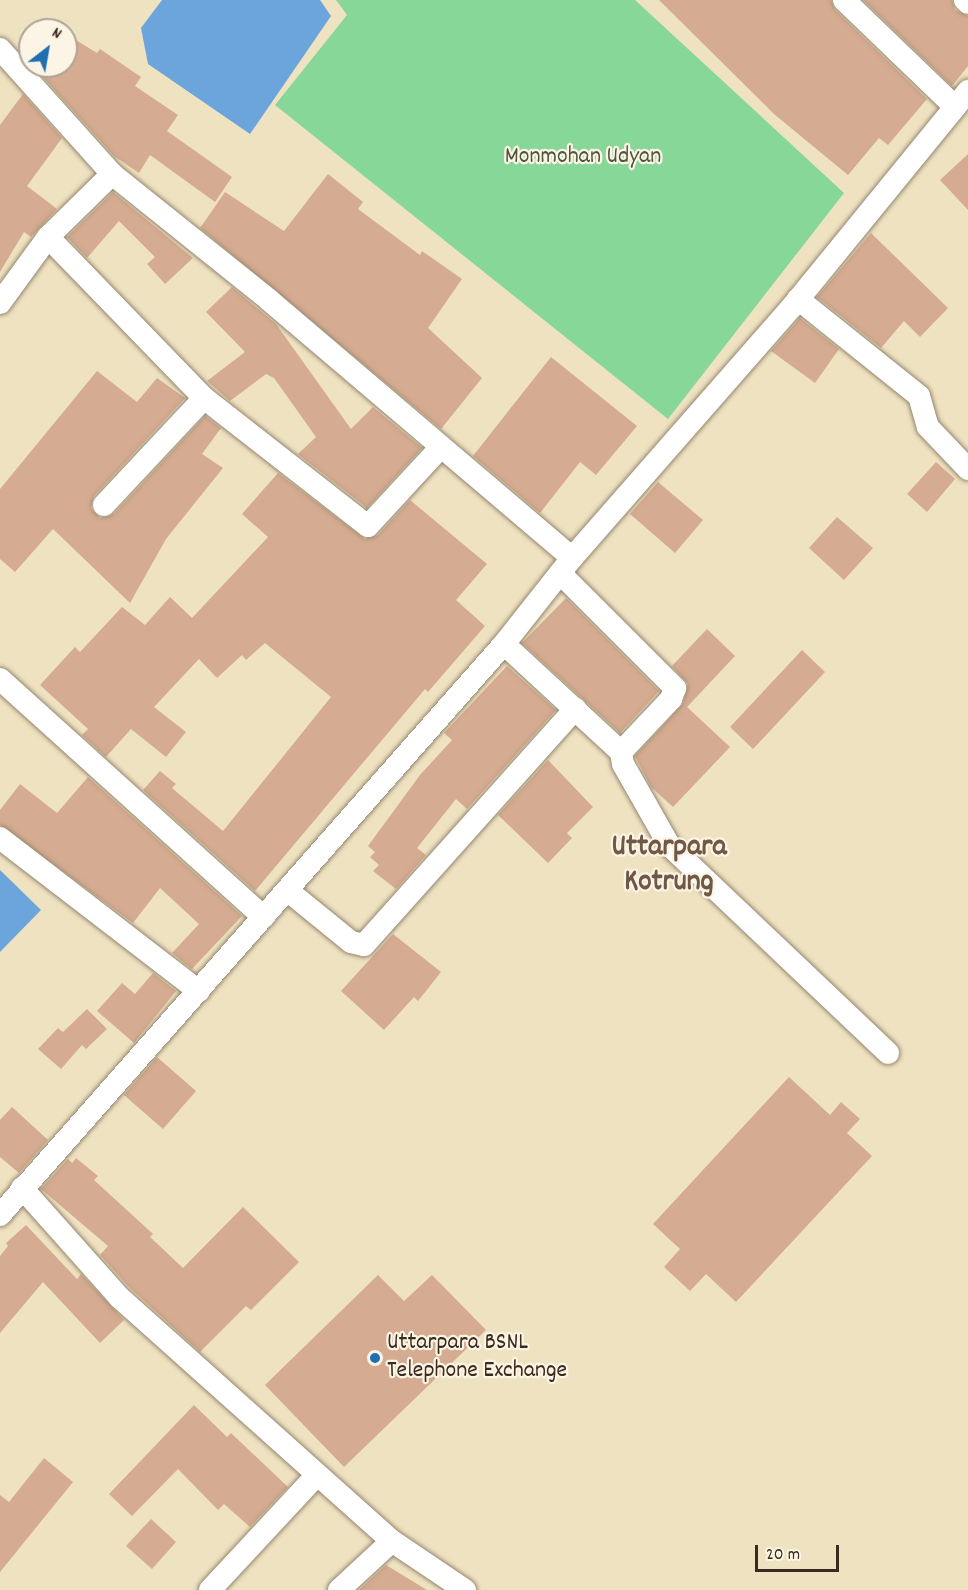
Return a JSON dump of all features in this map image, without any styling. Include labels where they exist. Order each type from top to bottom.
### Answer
[{"type":"street","points":[[0,1215],[504,644],[566,566],[798,299],[962,99],[844,0]]},
{"type":"street","points":[[0,49],[112,174],[269,300],[441,447],[566,566],[675,688],[671,699],[621,752]]},
{"type":"street","points":[[0,303],[48,237],[112,174]]},
{"type":"street","points":[[48,237],[204,398],[368,526],[441,447]]},
{"type":"street","points":[[798,299],[919,396],[928,427],[968,469]]},
{"type":"street","points":[[104,505],[204,398]]},
{"type":"street","points":[[504,644],[621,752],[623,764],[674,851],[888,1053]]},
{"type":"street","points":[[0,679],[263,917]]},
{"type":"street","points":[[287,890],[351,942],[364,945],[575,709]]},
{"type":"street","points":[[0,838],[199,991]]},
{"type":"street","points":[[22,1188],[119,1296],[392,1541],[465,1590]]},
{"type":"street","points":[[210,1590],[317,1475]]},
{"type":"street","points":[[339,1590],[392,1541]]},
{"type":"green space","name":"Monmohan Udyan","points":[[336,0],[635,0],[844,193],[668,419],[275,105],[347,15]]},
{"type":"water","points":[[162,0],[320,0],[331,16],[250,134],[148,64],[141,28]]},
{"type":"water","points":[[0,870],[41,910],[0,952]]},
{"type":"building","points":[[659,0],[831,0],[835,10],[927,99],[888,145],[879,138],[848,175],[774,114]]},
{"type":"building","points":[[863,0],[952,0],[955,10],[968,16],[968,66],[952,86]]},
{"type":"building","points":[[78,41],[97,53],[100,49],[141,77],[135,86],[178,115],[167,131],[232,177],[215,202],[150,155],[139,173],[114,156],[44,78],[78,78]]},
{"type":"building","points":[[23,94],[62,138],[27,186],[57,209],[31,237],[24,232],[0,272],[0,125]]},
{"type":"building","points":[[968,154],[968,210],[940,180]]},
{"type":"building","points":[[328,174],[363,202],[358,209],[420,255],[422,251],[462,279],[428,328],[482,378],[441,429],[200,228],[225,192],[284,231]]},
{"type":"building","points":[[113,192],[193,258],[165,284],[147,264],[155,257],[119,221],[87,258],[67,237]]},
{"type":"building","points":[[871,233],[948,308],[920,337],[904,321],[881,348],[817,297]]},
{"type":"building","points":[[232,287],[276,324],[351,429],[373,407],[422,448],[367,508],[298,454],[316,437],[274,378],[266,374],[230,401],[207,381],[245,352],[206,312]]},
{"type":"building","points":[[800,318],[839,349],[815,383],[771,351]]},
{"type":"building","points":[[551,357],[637,426],[596,475],[580,462],[540,513],[473,456]]},
{"type":"building","points":[[97,371],[137,402],[157,378],[185,398],[94,496],[91,508],[100,518],[114,514],[205,416],[221,428],[202,454],[223,468],[166,539],[130,603],[53,529],[15,572],[0,559],[0,489]]},
{"type":"building","points":[[936,462],[955,479],[927,512],[907,494]]},
{"type":"building","points":[[278,473],[365,539],[378,535],[410,500],[487,564],[456,600],[485,626],[428,692],[425,689],[255,891],[143,790],[160,771],[176,784],[172,788],[223,831],[331,697],[265,643],[246,660],[242,655],[217,678],[199,659],[154,707],[186,732],[166,757],[131,729],[106,757],[82,735],[88,729],[40,685],[75,647],[80,652],[122,607],[145,625],[170,597],[192,618],[268,537],[242,514]]},
{"type":"building","points":[[658,482],[703,520],[675,553],[630,514]]},
{"type":"building","points":[[837,517],[873,548],[844,580],[809,548]]},
{"type":"building","points":[[566,598],[659,691],[620,733],[522,643]]},
{"type":"building","points":[[707,629],[735,656],[687,707],[730,747],[673,807],[651,787],[635,756],[683,704],[688,684],[672,666]]},
{"type":"building","points":[[802,650],[825,672],[753,749],[730,727]]},
{"type":"building","points":[[507,666],[556,710],[467,809],[456,799],[417,848],[426,855],[396,889],[373,871],[379,865],[370,857],[375,852],[368,846],[420,775],[452,740],[444,733]]},
{"type":"building","points":[[548,760],[593,807],[567,833],[572,838],[548,863],[498,815]]},
{"type":"building","points":[[88,777],[242,916],[192,969],[172,953],[199,924],[160,888],[133,923],[0,825],[0,810],[20,784],[57,813]]},
{"type":"building","points":[[393,934],[441,972],[418,1001],[414,997],[384,1030],[341,991]]},
{"type":"building","points":[[153,973],[176,991],[134,1043],[97,1011],[122,983],[135,994]]},
{"type":"building","points":[[87,1009],[107,1029],[86,1049],[82,1045],[61,1069],[38,1049],[58,1028],[63,1032]]},
{"type":"building","points":[[157,1057],[196,1091],[163,1129],[124,1095]]},
{"type":"building","points":[[789,1077],[830,1115],[841,1102],[860,1119],[847,1133],[872,1156],[736,1302],[706,1274],[690,1291],[664,1267],[680,1249],[653,1224]]},
{"type":"building","points":[[12,1107],[48,1140],[19,1173],[0,1157],[0,1120]]},
{"type":"building","points":[[76,1158],[98,1176],[94,1180],[153,1234],[150,1237],[183,1268],[243,1207],[299,1262],[251,1310],[246,1306],[200,1352],[129,1287],[100,1255],[108,1246],[41,1189],[68,1159],[72,1163]]},
{"type":"building","points":[[26,1225],[77,1279],[81,1274],[124,1320],[100,1343],[43,1282],[0,1333],[0,1256],[8,1246],[6,1243]]},
{"type":"building","name":"Uttarpara BSNL Telephone Exchange","points":[[378,1275],[404,1301],[432,1275],[486,1330],[344,1467],[265,1385]]},
{"type":"building","points":[[194,1405],[227,1437],[231,1433],[288,1487],[250,1527],[224,1504],[218,1510],[178,1469],[132,1516],[109,1494]]},
{"type":"building","points":[[44,1458],[73,1482],[0,1572],[0,1495],[9,1502]]},
{"type":"building","points":[[151,1519],[176,1542],[152,1569],[126,1546]]},
{"type":"building","points":[[386,1565],[427,1590],[359,1590]]},
{"type":"place","name":"Uttarpara BSNL Telephone Exchange","points":[[375,1358]]},
{"type":"district","name":"Uttarpara Kotrung","points":[[669,866]]}]
